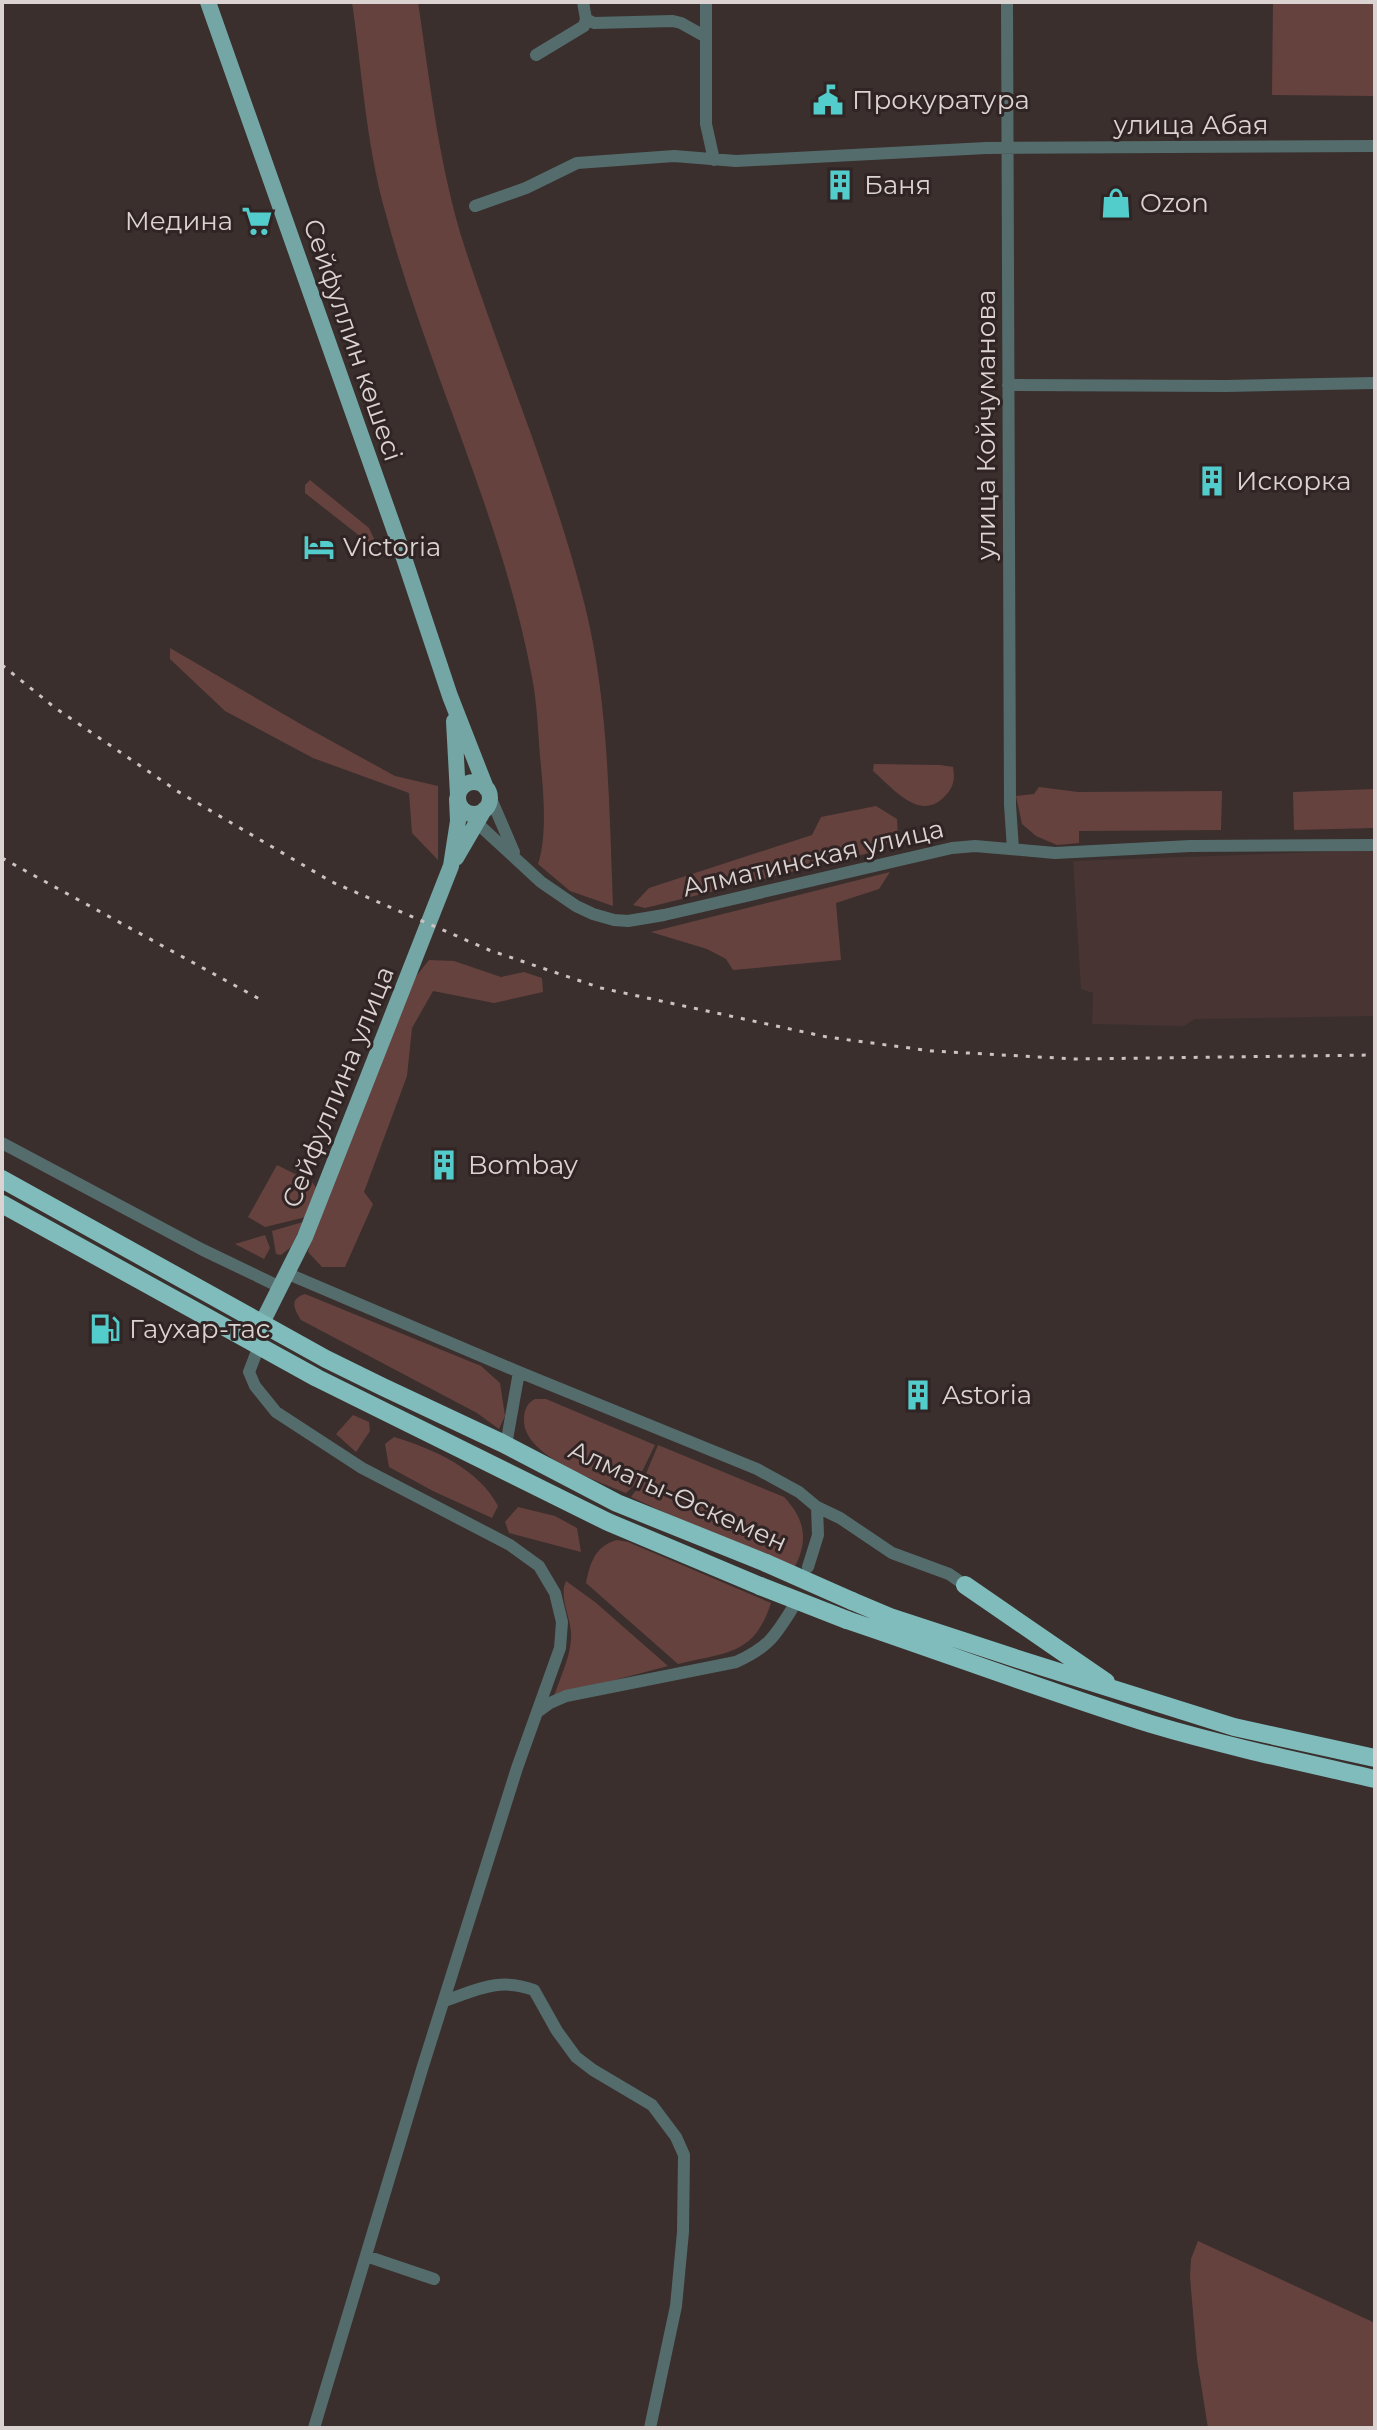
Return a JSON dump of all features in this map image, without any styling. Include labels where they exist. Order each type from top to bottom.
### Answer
[{"type":"highway","name":"Алматы-Өскемен","points":[[2,1179],[383,1387],[506,1445],[617,1503],[890,1617],[1234,1727],[1375,1758]]},
{"type":"highway","name":"Алматы-Өскемен","points":[[2,1204],[317,1378],[608,1522],[760,1586],[1017,1680],[1152,1724],[1229,1746],[1375,1779]]},
{"type":"highway","points":[[965,1585],[1114,1689]]},
{"type":"main road","name":"Сейфуллин көшесі","points":[[208,2],[450,696]]},
{"type":"main road","points":[[450,696],[460,802],[474,814],[484,804]]},
{"type":"main road","points":[[450,696],[484,804],[451,866]]},
{"type":"main road","points":[[451,866],[460,789],[470,782],[476,782],[484,804]]},
{"type":"main road","name":"Сейфуллина улица","points":[[262,1323],[305,1237],[451,866]]},
{"type":"street","points":[[536,55],[584,26],[583,2]]},
{"type":"street","points":[[706,2],[706,124],[714,160]]},
{"type":"street","name":"улица Койчуманова","points":[[1007,2],[1010,805],[1013,849]]},
{"type":"street","points":[[586,19],[594,23],[673,21],[706,37]]},
{"type":"street","name":"улица Абая","points":[[475,206],[526,188],[577,163],[674,156],[714,160],[849,156],[911,150],[1375,146]]},
{"type":"street","points":[[1008,385],[1375,383]]},
{"type":"street","points":[[484,804],[520,861]]},
{"type":"street","name":"Алматинская улица","points":[[484,804],[520,861],[541,882],[593,914],[628,921],[952,848],[975,846],[1055,853],[1190,846],[1375,845]]},
{"type":"street","points":[[2,1143],[203,1250],[519,1372],[757,1469],[799,1492],[817,1507],[840,1518],[892,1553],[949,1574],[965,1585]]},
{"type":"street","points":[[259,1346],[249,1372],[255,1386],[276,1412],[362,1468],[510,1545],[539,1566],[555,1593],[562,1622],[560,1648],[517,1768],[314,2428]]},
{"type":"street","points":[[506,1445],[519,1372]]},
{"type":"street","points":[[808,1567],[818,1535],[817,1507]]},
{"type":"street","points":[[539,1711],[566,1696],[736,1662],[770,1642],[792,1609]]},
{"type":"street","points":[[444,2001],[497,1984],[534,1990],[576,2057],[652,2105],[676,2137],[684,2155],[682,2247],[676,2306],[650,2428]]},
{"type":"street","points":[[366,2256],[434,2279]]},
{"type":"shaded area","points":[[352,2],[418,2],[436,124],[455,215],[558,514],[593,643],[606,755],[613,906],[570,891],[538,864],[544,810],[532,677],[502,558],[421,328],[385,211],[369,133]]},
{"type":"shaded area","points":[[1273,2],[1375,3],[1375,96],[1272,95]]},
{"type":"shaded area","points":[[310,480],[369,528],[377,545],[375,548],[305,493],[305,485]]},
{"type":"shaded area","points":[[170,648],[395,776],[438,786],[438,860],[412,833],[409,793],[313,758],[225,711],[170,659]]},
{"type":"shaded area","points":[[874,764],[953,767],[953,783],[948,793],[936,803],[926,806],[917,804],[898,794],[873,771]]},
{"type":"shaded area","points":[[1039,787],[1078,792],[1222,791],[1221,830],[1079,831],[1079,843],[1057,845],[1036,836],[1022,824],[1016,796],[1034,794]]},
{"type":"shaded area","points":[[1375,789],[1375,828],[1294,830],[1293,792]]},
{"type":"shaded area","points":[[876,806],[897,819],[898,837],[873,852],[645,908],[633,905],[649,888],[812,835],[821,817]]},
{"type":"shaded area","points":[[1375,850],[1375,1016],[1195,1019],[1184,1026],[1092,1024],[1093,993],[1081,989],[1073,861]]},
{"type":"shaded area","points":[[890,872],[879,889],[836,903],[841,960],[733,970],[726,959],[707,949],[651,932]]},
{"type":"shaded area","points":[[429,960],[454,961],[501,977],[524,972],[542,978],[543,992],[494,1003],[433,991],[412,1028],[407,1076],[364,1192],[373,1204],[345,1267],[322,1267],[308,1252],[312,1232],[410,984]]},
{"type":"shaded area","points":[[277,1165],[313,1183],[316,1188],[306,1217],[265,1227],[248,1217]]},
{"type":"shaded area","points":[[303,1222],[291,1247],[281,1255],[276,1254],[272,1231]]},
{"type":"shaded area","points":[[265,1235],[270,1248],[264,1259],[235,1244]]},
{"type":"shaded area","points":[[305,1294],[481,1366],[500,1383],[505,1416],[499,1429],[477,1413],[301,1320],[295,1302]]},
{"type":"shaded area","points":[[535,1399],[546,1399],[655,1445],[636,1484],[626,1493],[548,1456],[527,1432],[524,1419],[528,1405]]},
{"type":"shaded area","points":[[353,1415],[369,1422],[370,1431],[356,1452],[336,1434]]},
{"type":"shaded area","points":[[394,1437],[439,1454],[467,1471],[498,1506],[492,1518],[389,1467],[385,1444]]},
{"type":"shaded area","points":[[658,1445],[784,1497],[797,1514],[802,1531],[802,1549],[794,1568],[631,1497],[643,1481]]},
{"type":"shaded area","points":[[518,1507],[555,1516],[577,1528],[581,1552],[509,1533],[505,1522]]},
{"type":"shaded area","points":[[617,1540],[771,1603],[764,1620],[756,1633],[736,1649],[678,1664],[586,1583],[595,1556],[603,1546]]},
{"type":"shaded area","points":[[566,1581],[595,1602],[668,1666],[554,1696],[567,1661],[571,1639],[564,1595]]},
{"type":"shaded area","points":[[1198,2241],[1375,2323],[1375,2428],[1208,2428],[1197,2359],[1190,2277],[1191,2259]]},
{"type":"railway","points":[[2,665],[54,707],[177,791],[332,882],[489,950],[601,988],[827,1037],[932,1051],[1075,1059],[1375,1055]]},
{"type":"railway","points":[[2,858],[265,1002]]},
{"type":"place","name":"Прокуратура","points":[[828,100]]},
{"type":"place","name":"Баня","points":[[840,185]]},
{"type":"place","name":"Ozon","points":[[1116,203]]},
{"type":"place","name":"Медина","points":[[257,221]]},
{"type":"place","name":"Искоркa","points":[[1212,481]]},
{"type":"place","name":"Victoria","points":[[319,547]]},
{"type":"place","name":"Bombay","points":[[444,1165]]},
{"type":"place","name":"Гаухар-тас","points":[[105,1329]]},
{"type":"place","name":"Astoria","points":[[918,1395]]}]
